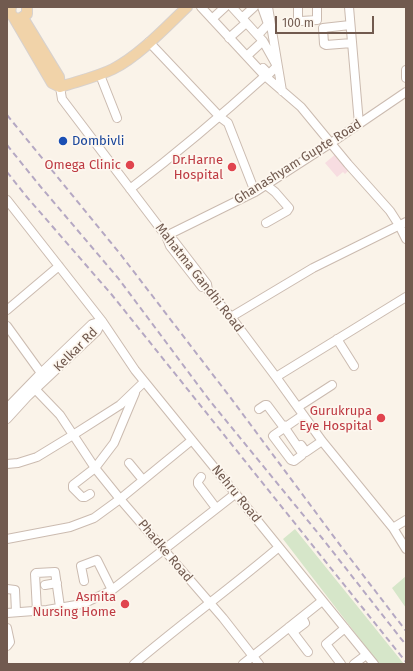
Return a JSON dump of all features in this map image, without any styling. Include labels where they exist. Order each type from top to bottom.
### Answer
[{"type":"main road","points":[[13,12],[27,14],[27,7]]},
{"type":"main road","points":[[60,88],[115,68],[134,55],[187,7]]},
{"type":"main road","name":"Mahatma Gandhi Road","points":[[13,12],[59,77],[60,88]]},
{"type":"street","points":[[201,7],[214,17],[265,76],[301,107],[390,211],[403,224],[406,239]]},
{"type":"street","points":[[214,17],[225,7]]},
{"type":"street","points":[[231,36],[250,53],[268,73],[276,67],[277,64],[261,38],[232,7]]},
{"type":"street","points":[[231,36],[254,7]]},
{"type":"street","points":[[250,53],[261,38],[268,24],[262,7]]},
{"type":"street","points":[[268,7],[282,91]]},
{"type":"street","points":[[298,7],[298,20],[301,21],[317,20],[317,7]]},
{"type":"street","points":[[349,7],[359,124]]},
{"type":"street","points":[[350,25],[323,28],[324,44],[352,43]]},
{"type":"street","points":[[149,42],[220,117],[228,123],[255,192]]},
{"type":"street","points":[[406,70],[406,78]]},
{"type":"street","points":[[100,74],[116,118]]},
{"type":"street","points":[[130,189],[167,160],[203,128],[220,117],[265,76]]},
{"type":"street","name":"Mahatma Gandhi Road","points":[[60,88],[62,99],[166,236],[174,241],[207,284],[208,290],[231,317],[322,442],[392,528],[406,549]]},
{"type":"street","name":"Ghanashyam Gupte Road","points":[[166,236],[255,192],[406,92]]},
{"type":"street","points":[[266,185],[275,192],[289,208],[287,211],[266,223]]},
{"type":"street","name":"Nehru Road","points":[[7,200],[102,321],[144,382],[374,664]]},
{"type":"street","points":[[231,317],[313,268],[403,224]]},
{"type":"street","points":[[7,310],[59,266]]},
{"type":"street","points":[[276,377],[406,297]]},
{"type":"street","name":"Kelkar Rd","points":[[7,408],[92,324],[102,321]]},
{"type":"street","name":"Kelkar Rd","points":[[7,420],[35,389],[97,331],[102,321]]},
{"type":"street","points":[[7,326],[41,373]]},
{"type":"street","points":[[337,339],[354,366]]},
{"type":"street","points":[[7,464],[18,463],[37,457],[120,405],[144,382]]},
{"type":"street","points":[[298,407],[332,386]]},
{"type":"street","name":"Phadke Road","points":[[35,389],[60,415],[95,468],[120,499],[209,602],[259,664]]},
{"type":"street","points":[[90,494],[83,498],[72,486],[95,468],[114,443],[136,390]]},
{"type":"street","points":[[259,409],[267,405],[282,425],[287,426],[306,452],[322,442]]},
{"type":"street","points":[[287,426],[303,415]]},
{"type":"street","points":[[7,539],[70,526],[94,518],[120,499],[192,440]]},
{"type":"street","points":[[129,463],[143,480]]},
{"type":"street","points":[[202,477],[198,481],[198,484],[216,508]]},
{"type":"street","points":[[7,613],[16,612],[39,605],[60,607],[86,603],[112,590],[235,494]]},
{"type":"street","points":[[392,528],[406,520]]},
{"type":"street","points":[[138,663],[209,602],[246,575],[279,547]]},
{"type":"street","points":[[84,581],[81,566],[97,560],[112,590]]},
{"type":"street","points":[[39,605],[35,573],[54,571],[60,607]]},
{"type":"street","points":[[45,585],[57,583]]},
{"type":"street","points":[[7,589],[15,590],[16,612]]},
{"type":"street","points":[[243,664],[291,630],[302,617],[322,600]]},
{"type":"street","points":[[7,628],[10,642],[7,646]]},
{"type":"street","points":[[341,664],[326,644],[345,628]]},
{"type":"street","points":[[291,630],[308,652]]},
{"type":"street","points":[[354,664],[366,655]]},
{"type":"shaded area","points":[[337,153],[350,169],[345,174],[343,172],[337,177],[325,163]]},
{"type":"green space","points":[[295,529],[404,664],[379,664],[283,539]]},
{"type":"green space","points":[[406,576],[406,608],[392,588]]},
{"type":"railway","points":[[7,115],[121,255],[406,631]]},
{"type":"railway","points":[[7,145],[118,278],[210,401],[322,538],[406,645]]},
{"type":"railway","points":[[7,172],[112,295],[406,662]]},
{"type":"place","name":"Dombivli","points":[[63,141]]},
{"type":"place","name":"Omega Clinic","points":[[130,165]]},
{"type":"place","name":"Dr.Harne Hospital","points":[[232,167]]},
{"type":"place","name":"Gurukrupa Eye Hospital","points":[[381,418]]},
{"type":"place","name":"Asmita Nursing Home","points":[[125,604]]}]
